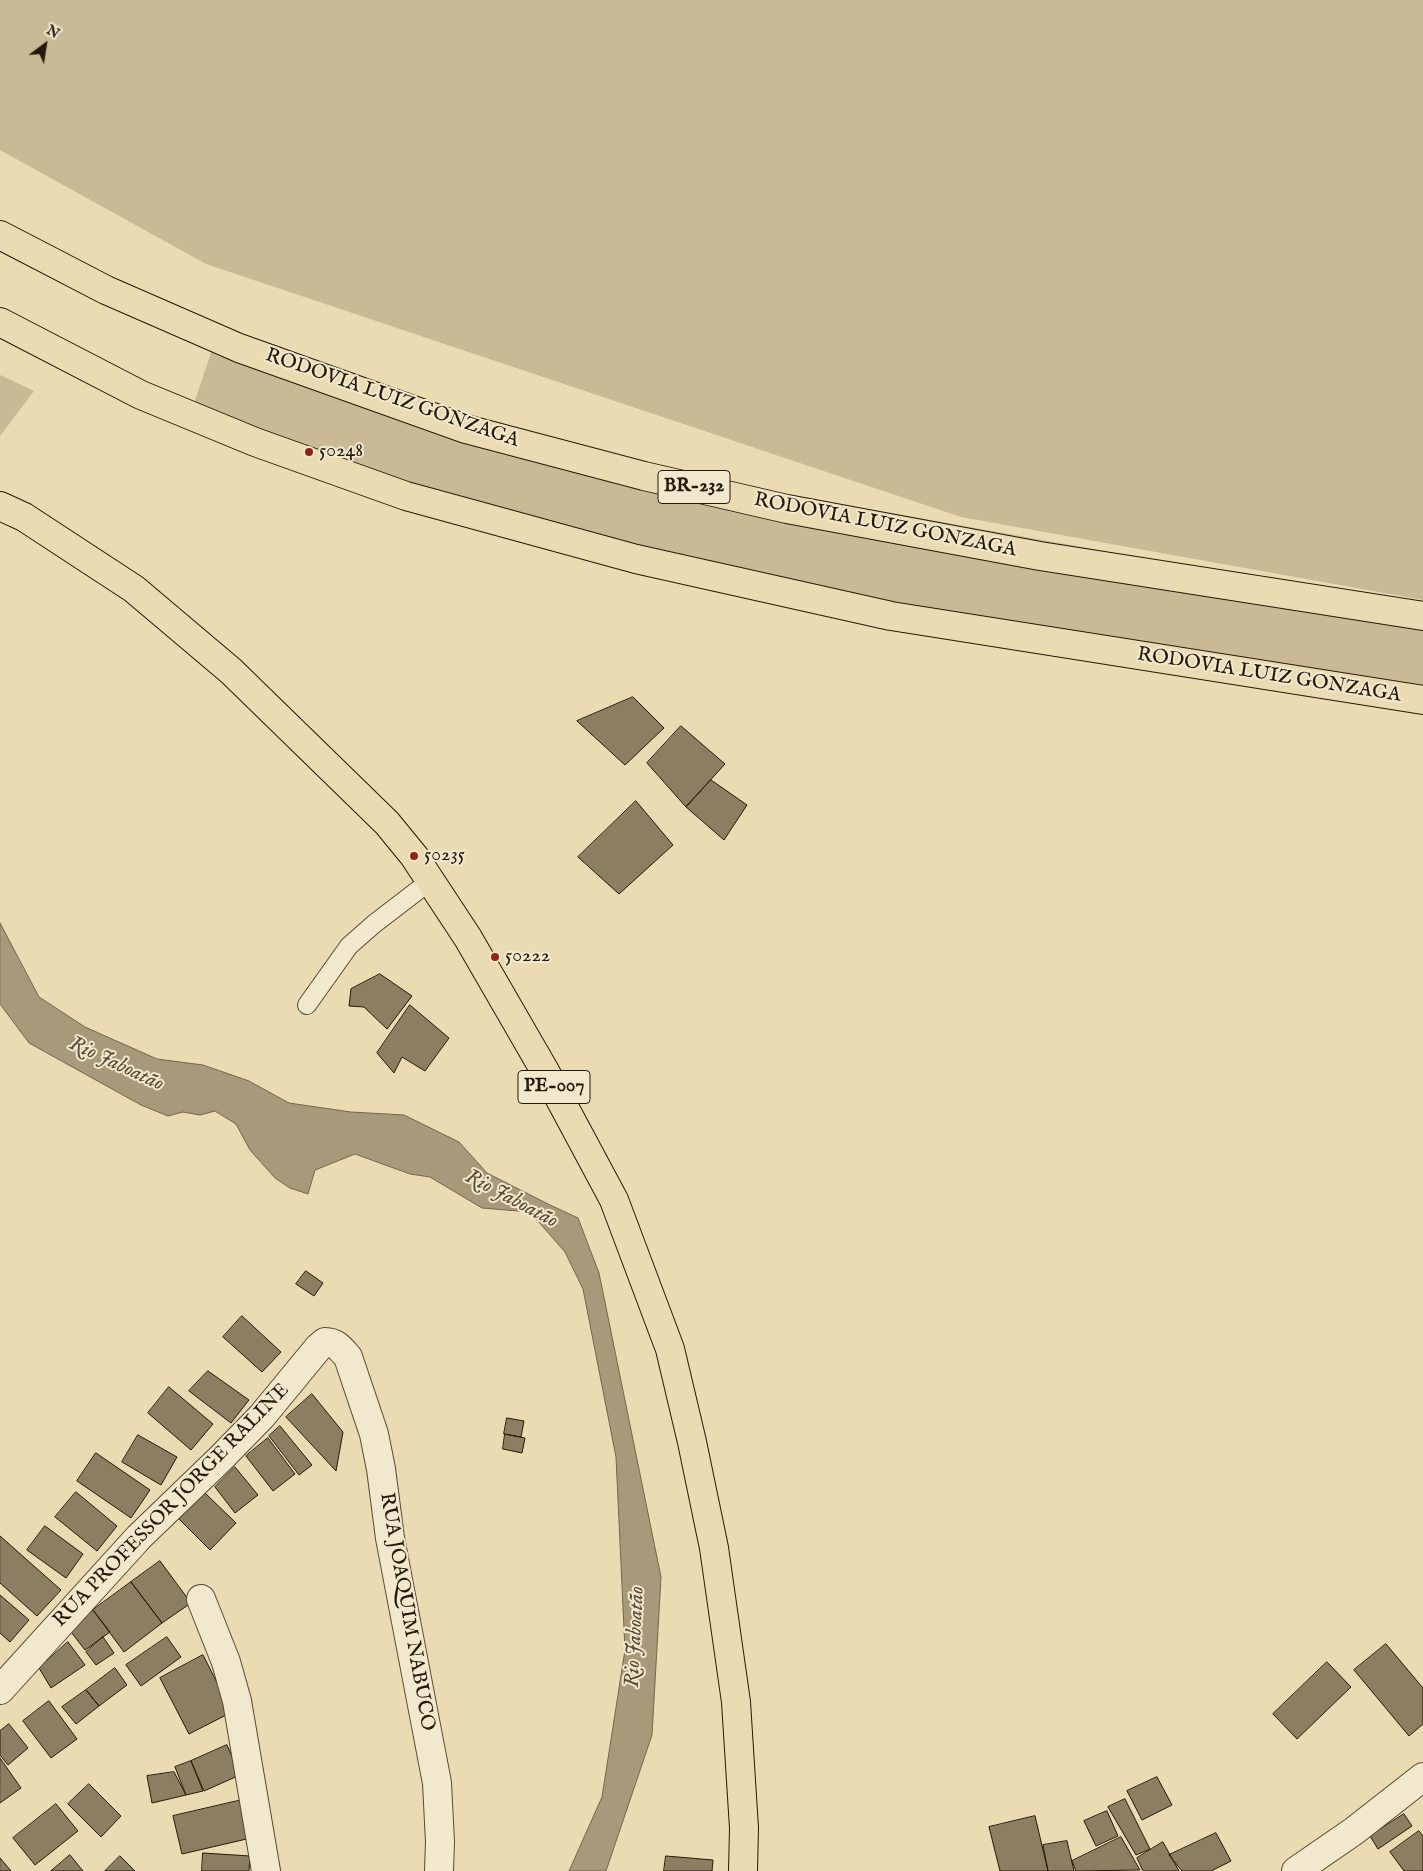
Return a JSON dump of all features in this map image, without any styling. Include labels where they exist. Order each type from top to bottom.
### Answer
[{"type":"main road","name":"RODOVIA LUIZ GONZAGA","points":[[0,235],[106,290],[238,348],[466,429],[644,476],[797,511],[1040,556],[1423,616]]},
{"type":"main road","name":"RODOVIA LUIZ GONZAGA","points":[[0,322],[141,395],[255,442],[406,496],[636,559],[891,616],[1423,700]]},
{"type":"main road","name":"PE-007","points":[[0,506],[24,517],[134,589],[232,671],[387,823],[414,856],[468,938],[546,1073],[614,1200],[670,1350],[692,1442],[714,1548],[736,1702],[744,1828],[743,1871]]},
{"type":"street","name":"RUA PROFESSOR JORGE RALINE","points":[[0,1690],[139,1537],[262,1416],[318,1348],[325,1342],[330,1342],[340,1347],[348,1356]]},
{"type":"street","name":"RUA JOAQUIM NABUCO","points":[[348,1356],[374,1434],[381,1469],[390,1538],[437,1783],[440,1842],[439,1871]]},
{"type":"street","points":[[200,1599],[226,1662],[237,1701],[266,1871]]},
{"type":"street","points":[[1296,1871],[1354,1831],[1423,1777]]},
{"type":"lane","points":[[307,1005],[349,946],[374,924],[430,881]]},
{"type":"shaded area","points":[[0,0],[1423,0],[1423,600],[961,517],[206,264],[0,150]]},
{"type":"shaded area","points":[[216,338],[578,463],[897,514],[1423,608],[1423,705],[921,626],[186,427]]},
{"type":"shaded area","points":[[0,375],[34,391],[0,436]]},
{"type":"water","name":"Rio Jaboatão","points":[[0,923],[39,997],[85,1027],[157,1059],[203,1065],[249,1081],[289,1103],[351,1112],[404,1115],[459,1142],[487,1173],[578,1218],[599,1273],[661,1577],[652,1735],[606,1871],[569,1871],[602,1797],[625,1650],[616,1457],[583,1289],[565,1252],[530,1212],[482,1208],[430,1177],[410,1174],[355,1154],[315,1170],[308,1194],[290,1188],[275,1178],[250,1150],[236,1124],[215,1111],[200,1115],[183,1112],[168,1116],[141,1105],[29,1043],[0,1004]]},
{"type":"building","points":[[633,697],[664,728],[625,765],[577,721]]},
{"type":"building","points":[[681,726],[725,764],[686,807],[647,763]]},
{"type":"building","points":[[711,780],[747,805],[724,840],[686,807]]},
{"type":"building","points":[[636,801],[673,845],[619,894],[578,857]]},
{"type":"building","points":[[380,974],[412,996],[387,1029],[364,1007],[349,1006],[351,989]]},
{"type":"building","points":[[410,1005],[449,1038],[425,1071],[402,1057],[394,1073],[377,1053]]},
{"type":"building","points":[[306,1271],[323,1283],[314,1296],[296,1284]]},
{"type":"building","points":[[242,1316],[281,1352],[262,1372],[223,1337]]},
{"type":"building","points":[[208,1371],[249,1400],[231,1423],[189,1391]]},
{"type":"building","points":[[169,1387],[213,1424],[191,1450],[148,1413]]},
{"type":"building","points":[[312,1394],[343,1432],[336,1471],[286,1417]]},
{"type":"building","points":[[507,1418],[524,1421],[521,1437],[504,1434]]},
{"type":"building","points":[[280,1426],[312,1465],[299,1475],[269,1436]]},
{"type":"building","points":[[505,1434],[525,1438],[522,1453],[503,1449]]},
{"type":"building","points":[[138,1435],[177,1457],[161,1485],[122,1462]]},
{"type":"building","points":[[268,1438],[295,1474],[273,1491],[246,1456]]},
{"type":"building","points":[[96,1453],[150,1490],[131,1518],[77,1481]]},
{"type":"building","points":[[235,1467],[258,1495],[235,1513],[215,1487]]},
{"type":"building","points":[[76,1492],[117,1526],[97,1551],[55,1517]]},
{"type":"building","points":[[205,1493],[236,1523],[210,1550],[179,1519]]},
{"type":"building","points":[[45,1526],[83,1554],[66,1578],[27,1550]]},
{"type":"building","points":[[0,1536],[61,1590],[37,1616],[0,1583]]},
{"type":"building","points":[[160,1561],[191,1603],[162,1623],[131,1582]]},
{"type":"building","points":[[131,1582],[162,1623],[124,1652],[93,1610]]},
{"type":"building","points":[[0,1595],[29,1620],[10,1642],[0,1633]]},
{"type":"building","points":[[93,1610],[110,1632],[85,1650],[68,1628]]},
{"type":"building","points":[[103,1637],[114,1653],[96,1665],[86,1652]]},
{"type":"building","points":[[167,1637],[181,1657],[141,1686],[126,1665]]},
{"type":"building","points":[[68,1642],[85,1665],[51,1688],[39,1668]]},
{"type":"building","points":[[1386,1644],[1423,1688],[1423,1724],[1409,1736],[1354,1670]]},
{"type":"building","points":[[203,1655],[232,1712],[189,1734],[160,1678]]},
{"type":"building","points":[[1327,1662],[1351,1687],[1297,1739],[1273,1714]]},
{"type":"building","points":[[115,1668],[127,1685],[99,1706],[86,1690]]},
{"type":"building","points":[[86,1690],[99,1706],[76,1724],[62,1707]]},
{"type":"building","points":[[49,1701],[77,1739],[51,1758],[23,1721]]},
{"type":"building","points":[[9,1724],[28,1748],[8,1765],[0,1755],[0,1731]]},
{"type":"building","points":[[227,1745],[240,1775],[204,1791],[191,1761]]},
{"type":"building","points":[[0,1758],[21,1788],[0,1803]]},
{"type":"building","points":[[191,1761],[203,1791],[186,1795],[175,1767]]},
{"type":"building","points":[[174,1772],[186,1795],[152,1803],[147,1776]]},
{"type":"building","points":[[1157,1777],[1172,1805],[1142,1820],[1127,1791]]},
{"type":"building","points":[[89,1784],[121,1816],[101,1837],[68,1804]]},
{"type":"building","points":[[1125,1799],[1150,1849],[1136,1855],[1108,1807]]},
{"type":"building","points":[[242,1800],[251,1838],[182,1854],[173,1816]]},
{"type":"building","points":[[56,1804],[78,1831],[35,1865],[13,1838]]},
{"type":"building","points":[[1107,1811],[1118,1836],[1096,1846],[1084,1821]]},
{"type":"building","points":[[1404,1814],[1412,1826],[1378,1849],[1370,1836]]},
{"type":"building","points":[[1035,1816],[1048,1871],[1000,1871],[989,1827]]},
{"type":"building","points":[[1419,1831],[1423,1836],[1423,1871],[1404,1871],[1390,1852]]},
{"type":"building","points":[[1216,1833],[1231,1861],[1211,1871],[1182,1871],[1169,1855]]},
{"type":"building","points":[[1121,1837],[1140,1870],[1076,1871],[1072,1861]]},
{"type":"building","points":[[1067,1841],[1074,1871],[1048,1871],[1043,1845]]},
{"type":"building","points":[[1163,1842],[1179,1871],[1143,1871],[1137,1858]]},
{"type":"building","points":[[203,1853],[250,1856],[249,1871],[202,1871]]},
{"type":"building","points":[[70,1855],[83,1871],[51,1871]]},
{"type":"building","points":[[120,1856],[135,1871],[105,1871]]},
{"type":"building","points":[[666,1856],[713,1860],[712,1871],[664,1871]]},
{"type":"building","points":[[0,1858],[11,1871],[0,1871]]},
{"type":"place","name":"50248","points":[[309,452]]},
{"type":"place","name":"50235","points":[[414,856]]},
{"type":"place","name":"50222","points":[[495,957]]}]
